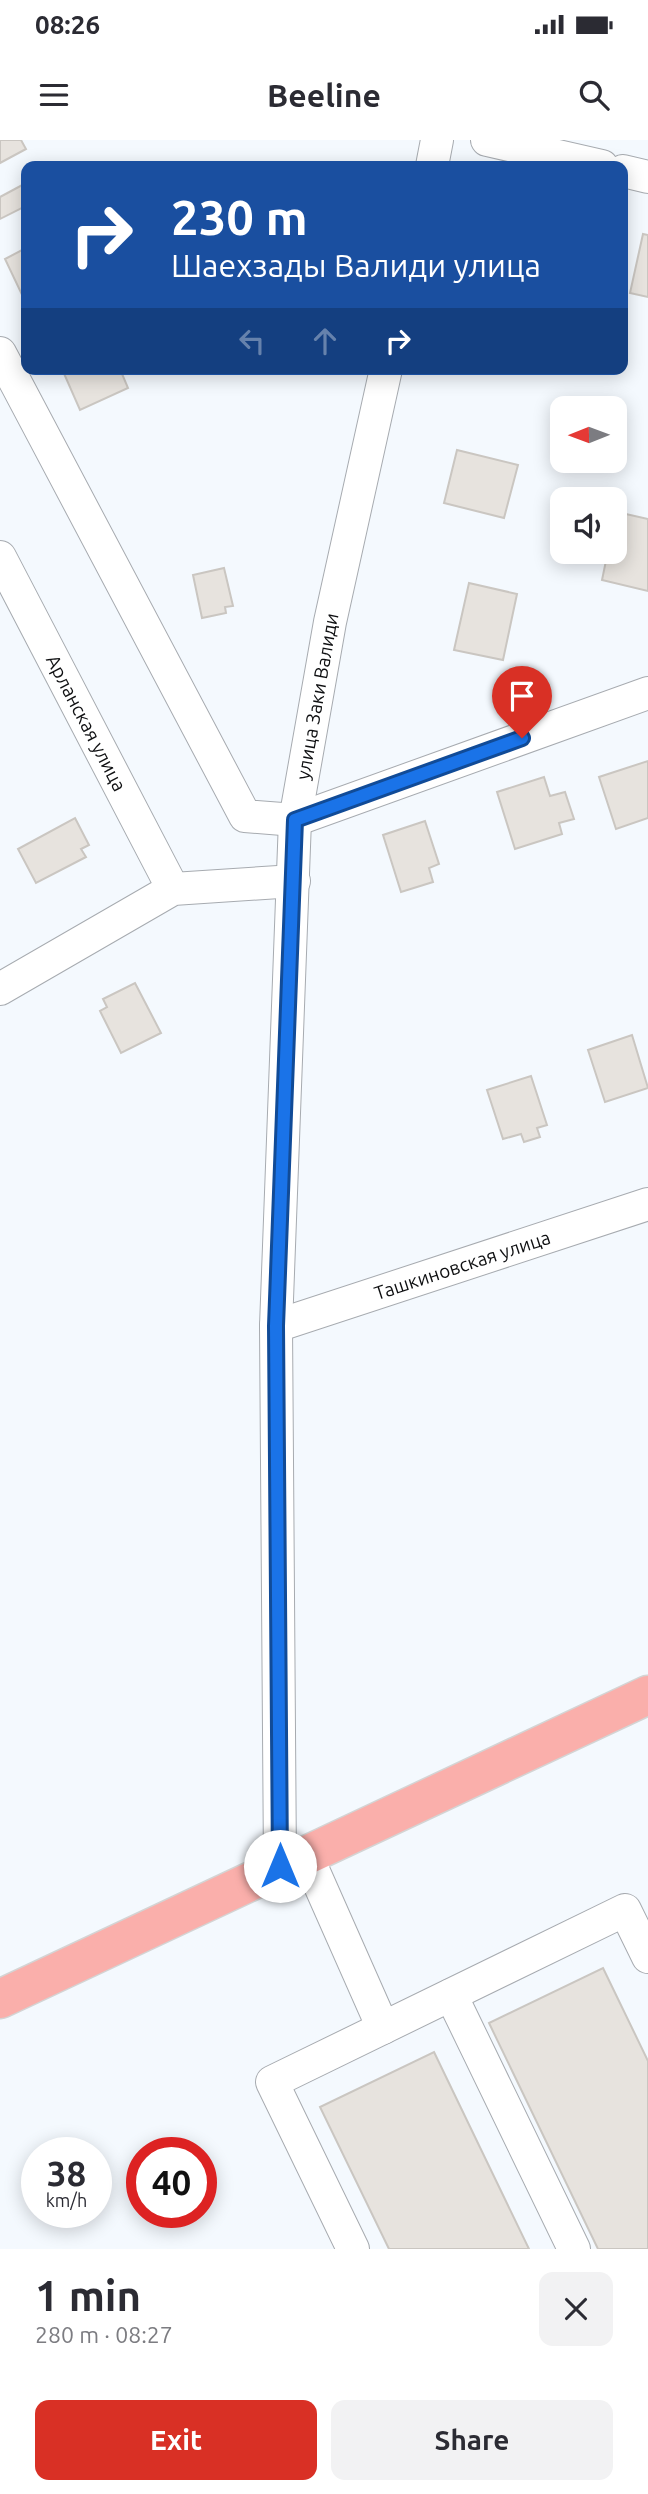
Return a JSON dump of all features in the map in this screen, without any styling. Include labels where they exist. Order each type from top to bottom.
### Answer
[{"type":"main road","points":[[0,1999],[648,1695]]},
{"type":"street","points":[[433,161],[437,140]]},
{"type":"street","points":[[487,140],[579,161]]},
{"type":"street","points":[[628,172],[648,177]]},
{"type":"street","points":[[0,354],[245,816],[295,820],[648,693]]},
{"type":"street","name":"улица Заки Валиди","points":[[293,1860],[276,1326],[295,820],[330,622],[385,375]]},
{"type":"street","name":"Арланская улица","points":[[0,557],[173,890]]},
{"type":"street","points":[[0,989],[173,890],[294,881]]},
{"type":"street","name":"Ташкиновская улица","points":[[276,1326],[648,1204]]},
{"type":"street","points":[[293,1860],[383,2028]]},
{"type":"street","points":[[353,2249],[272,2082],[625,1910],[648,1957]]},
{"type":"street","points":[[452,1995],[574,2249]]},
{"type":"building","points":[[0,140],[21,140],[26,149],[0,163]]},
{"type":"building","points":[[21,186],[21,208],[0,219],[0,197]]},
{"type":"building","points":[[643,234],[648,235],[648,297],[630,293]]},
{"type":"building","points":[[21,251],[21,293],[5,259]]},
{"type":"building","points":[[65,375],[123,375],[128,388],[80,410]]},
{"type":"building","points":[[457,450],[518,465],[504,518],[444,503]]},
{"type":"building","points":[[627,514],[648,519],[648,591],[602,580],[605,564],[627,564]]},
{"type":"building","points":[[224,568],[233,606],[225,607],[226,613],[202,618],[193,575]]},
{"type":"building","points":[[469,583],[517,594],[503,660],[454,650]]},
{"type":"building","points":[[648,761],[648,818],[616,829],[599,777]]},
{"type":"building","points":[[544,777],[550,796],[565,792],[574,819],[559,823],[562,834],[515,849],[497,792]]},
{"type":"building","points":[[75,818],[89,845],[81,849],[86,857],[36,883],[18,849]]},
{"type":"building","points":[[425,821],[439,864],[429,868],[433,882],[401,892],[383,835]]},
{"type":"building","points":[[135,983],[161,1033],[121,1053],[100,1011],[107,1007],[103,999]]},
{"type":"building","points":[[632,1035],[648,1088],[605,1102],[588,1050]]},
{"type":"building","points":[[531,1076],[547,1125],[537,1128],[540,1137],[524,1142],[521,1134],[503,1139],[487,1090]]},
{"type":"building","points":[[603,1968],[648,2061],[648,2249],[598,2249],[489,2023]]},
{"type":"building","points":[[434,2052],[529,2249],[389,2249],[320,2107]]},
{"type":"route","points":[[280,1866],[276,1326],[295,820],[522,738]]}]
